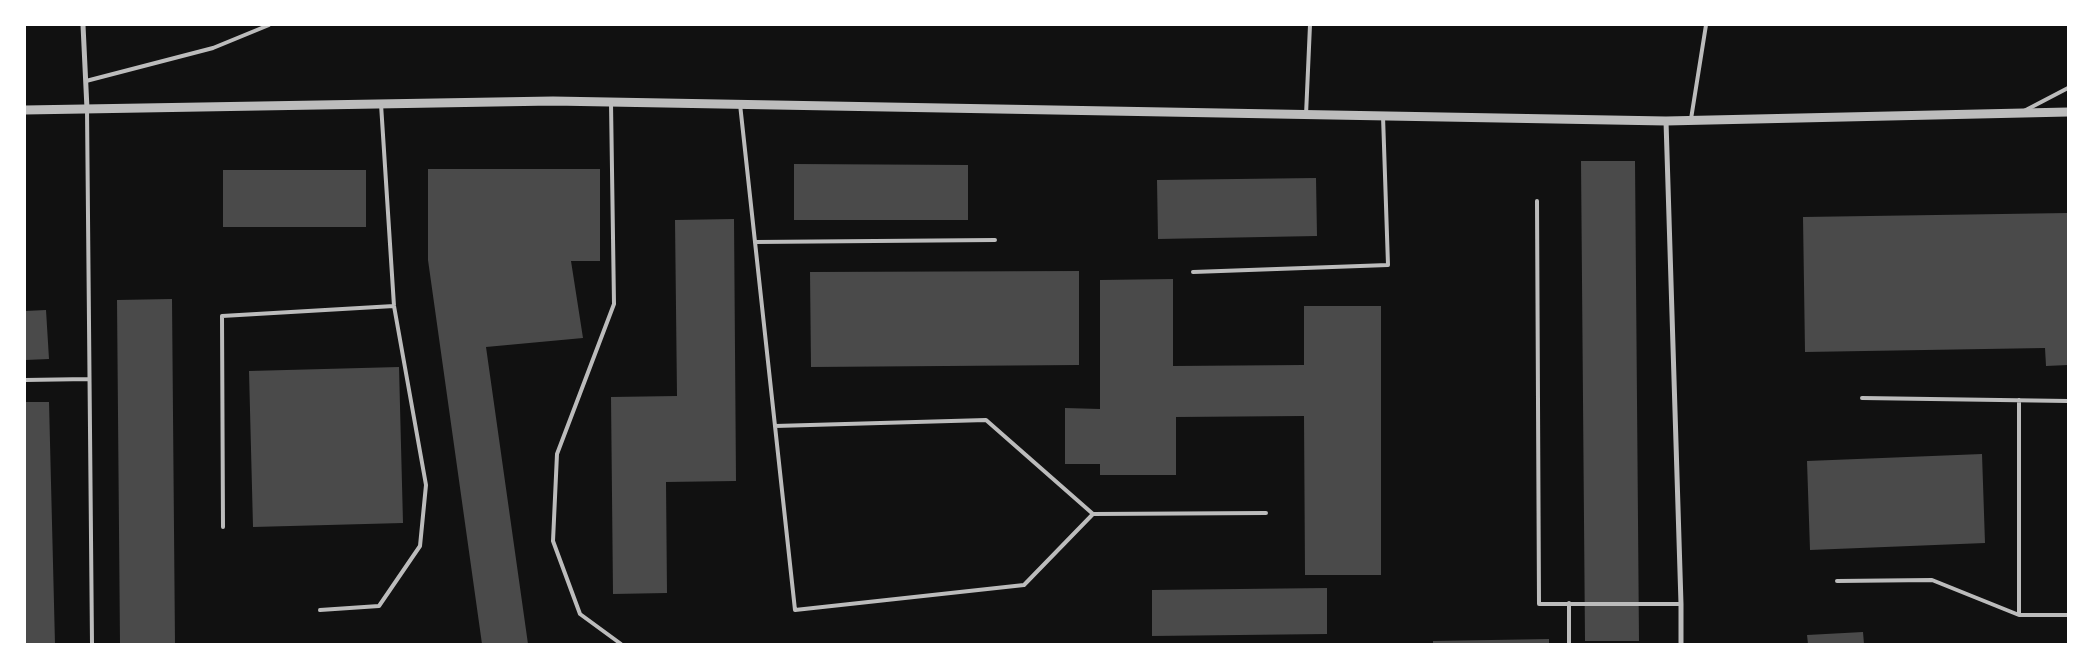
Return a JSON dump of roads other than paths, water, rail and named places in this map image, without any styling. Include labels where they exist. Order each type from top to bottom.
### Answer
[{"type":"street","points":[[83,25],[87,109]]},
{"type":"street","points":[[25,110],[553,101],[1666,121],[2068,112]]},
{"type":"street","points":[[1666,121],[1681,644]]},
{"type":"lane","points":[[86,81],[213,48],[269,25]]},
{"type":"lane","points":[[1306,115],[1310,25]]},
{"type":"lane","points":[[1691,120],[1706,25]]},
{"type":"lane","points":[[2020,113],[2068,88]]},
{"type":"lane","points":[[611,102],[614,304],[557,454],[553,540],[580,614],[622,644]]},
{"type":"lane","points":[[320,610],[379,606],[420,546],[426,485],[394,306],[381,104]]},
{"type":"lane","points":[[740,104],[795,610],[1024,585],[1093,514]]},
{"type":"lane","points":[[87,109],[92,644]]},
{"type":"lane","points":[[1193,272],[1388,264],[1383,116]]},
{"type":"lane","points":[[1537,201],[1539,604],[1681,604]]},
{"type":"lane","points":[[755,242],[995,240]]},
{"type":"lane","points":[[223,527],[222,316],[394,306]]},
{"type":"lane","points":[[25,380],[89,379]]},
{"type":"lane","points":[[1862,398],[2068,401]]},
{"type":"lane","points":[[2019,615],[2020,400]]},
{"type":"lane","points":[[775,426],[986,420],[1093,514],[1266,513]]},
{"type":"lane","points":[[1837,582],[1932,580],[2019,615],[2068,615]]},
{"type":"lane","points":[[1568,644],[1569,603]]}]
